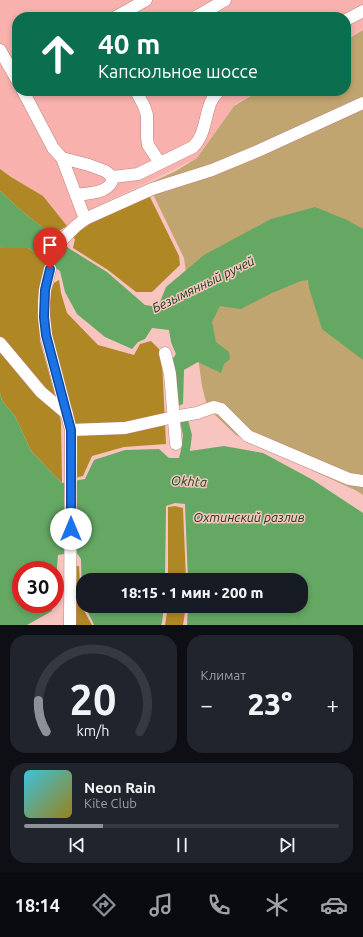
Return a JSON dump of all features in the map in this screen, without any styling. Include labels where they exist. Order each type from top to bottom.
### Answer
[{"type":"street","points":[[125,12],[146,0]]},
{"type":"street","points":[[205,12],[225,0]]},
{"type":"street","points":[[351,17],[363,11]]},
{"type":"street","points":[[0,50],[12,70]]},
{"type":"street","points":[[26,96],[53,148],[62,158],[85,219]]},
{"type":"street","points":[[139,96],[147,115],[148,145],[160,163]]},
{"type":"street","points":[[62,158],[89,165],[113,177],[138,174],[192,147],[198,142],[210,103],[215,96]]},
{"type":"street","points":[[62,240],[85,219],[152,189],[212,170],[260,150],[363,103]]},
{"type":"street","points":[[76,195],[97,192],[105,189],[110,184],[113,177]]},
{"type":"street","points":[[50,269],[45,290],[44,317],[46,335],[71,430],[70,625]]},
{"type":"street","points":[[0,343],[41,392],[67,414]]},
{"type":"street","points":[[165,353],[170,374],[176,444]]},
{"type":"street","points":[[71,430],[125,428],[197,413],[214,407],[221,409],[248,436],[349,479],[363,481]]},
{"type":"shaded area","points":[[0,0],[363,0],[363,29],[351,36],[351,12],[12,12],[12,96],[249,96],[234,105],[197,158],[83,213],[67,226],[43,196],[0,169]]},
{"type":"shaded area","points":[[363,30],[363,495],[236,435],[215,415],[206,402],[202,386],[184,258],[148,184],[176,171],[197,158],[234,106],[251,96],[351,96],[351,37]]},
{"type":"shaded area","points":[[0,169],[43,196],[67,226],[52,235],[23,212],[0,191]]},
{"type":"shaded area","points":[[149,195],[179,256],[180,265],[152,292],[136,292],[108,270],[73,248],[75,239],[72,236],[93,222]]},
{"type":"shaded area","points":[[0,246],[3,248],[28,248],[47,261],[39,288],[40,341],[61,422],[62,483],[31,451],[15,416],[2,401],[0,393]]},
{"type":"shaded area","points":[[59,280],[67,313],[98,345],[134,355],[140,344],[151,341],[159,349],[162,361],[166,444],[124,447],[92,456],[83,476],[75,478],[48,321],[50,293],[54,283]]},
{"type":"shaded area","points":[[175,506],[183,508],[186,573],[168,573],[168,507]]},
{"type":"shaded area","points":[[76,566],[79,566],[79,573],[76,573]]},
{"type":"shaded area","points":[[76,613],[85,613],[92,625],[76,625]]},
{"type":"shaded area","points":[[167,613],[185,613],[183,625],[165,625]]},
{"type":"water","name":"Безымянный ручей","points":[[0,191],[23,212],[70,249],[107,272],[145,305],[158,307],[166,287],[204,255],[271,219],[315,207],[347,220],[363,229],[363,360],[322,329],[309,288],[308,280],[301,281],[272,293],[241,309],[220,306],[212,322],[216,342],[229,352],[230,359],[224,364],[221,373],[198,362],[184,370],[183,404],[176,407],[172,360],[176,354],[171,342],[169,330],[152,328],[145,339],[138,342],[132,349],[105,337],[77,314],[65,292],[60,271],[28,248],[3,248],[0,246]]},
{"type":"water","name":"Охтинский разлив","points":[[0,393],[2,401],[15,416],[31,451],[62,483],[85,479],[94,460],[125,450],[159,449],[169,458],[179,458],[183,435],[180,421],[188,420],[192,435],[190,451],[224,446],[263,453],[313,480],[363,513],[363,625],[187,625],[188,613],[308,613],[308,573],[188,573],[185,504],[175,503],[166,506],[165,573],[81,573],[81,559],[76,552],[58,555],[58,561],[12,561],[12,613],[48,613],[27,625],[0,625]]},
{"type":"water","points":[[88,613],[163,613],[161,625],[94,625]]},
{"type":"route","points":[[50,269],[45,290],[44,317],[46,335],[71,430],[71,529]]},
{"type":"water label","name":"Okhta","points":[[189,481]]}]
